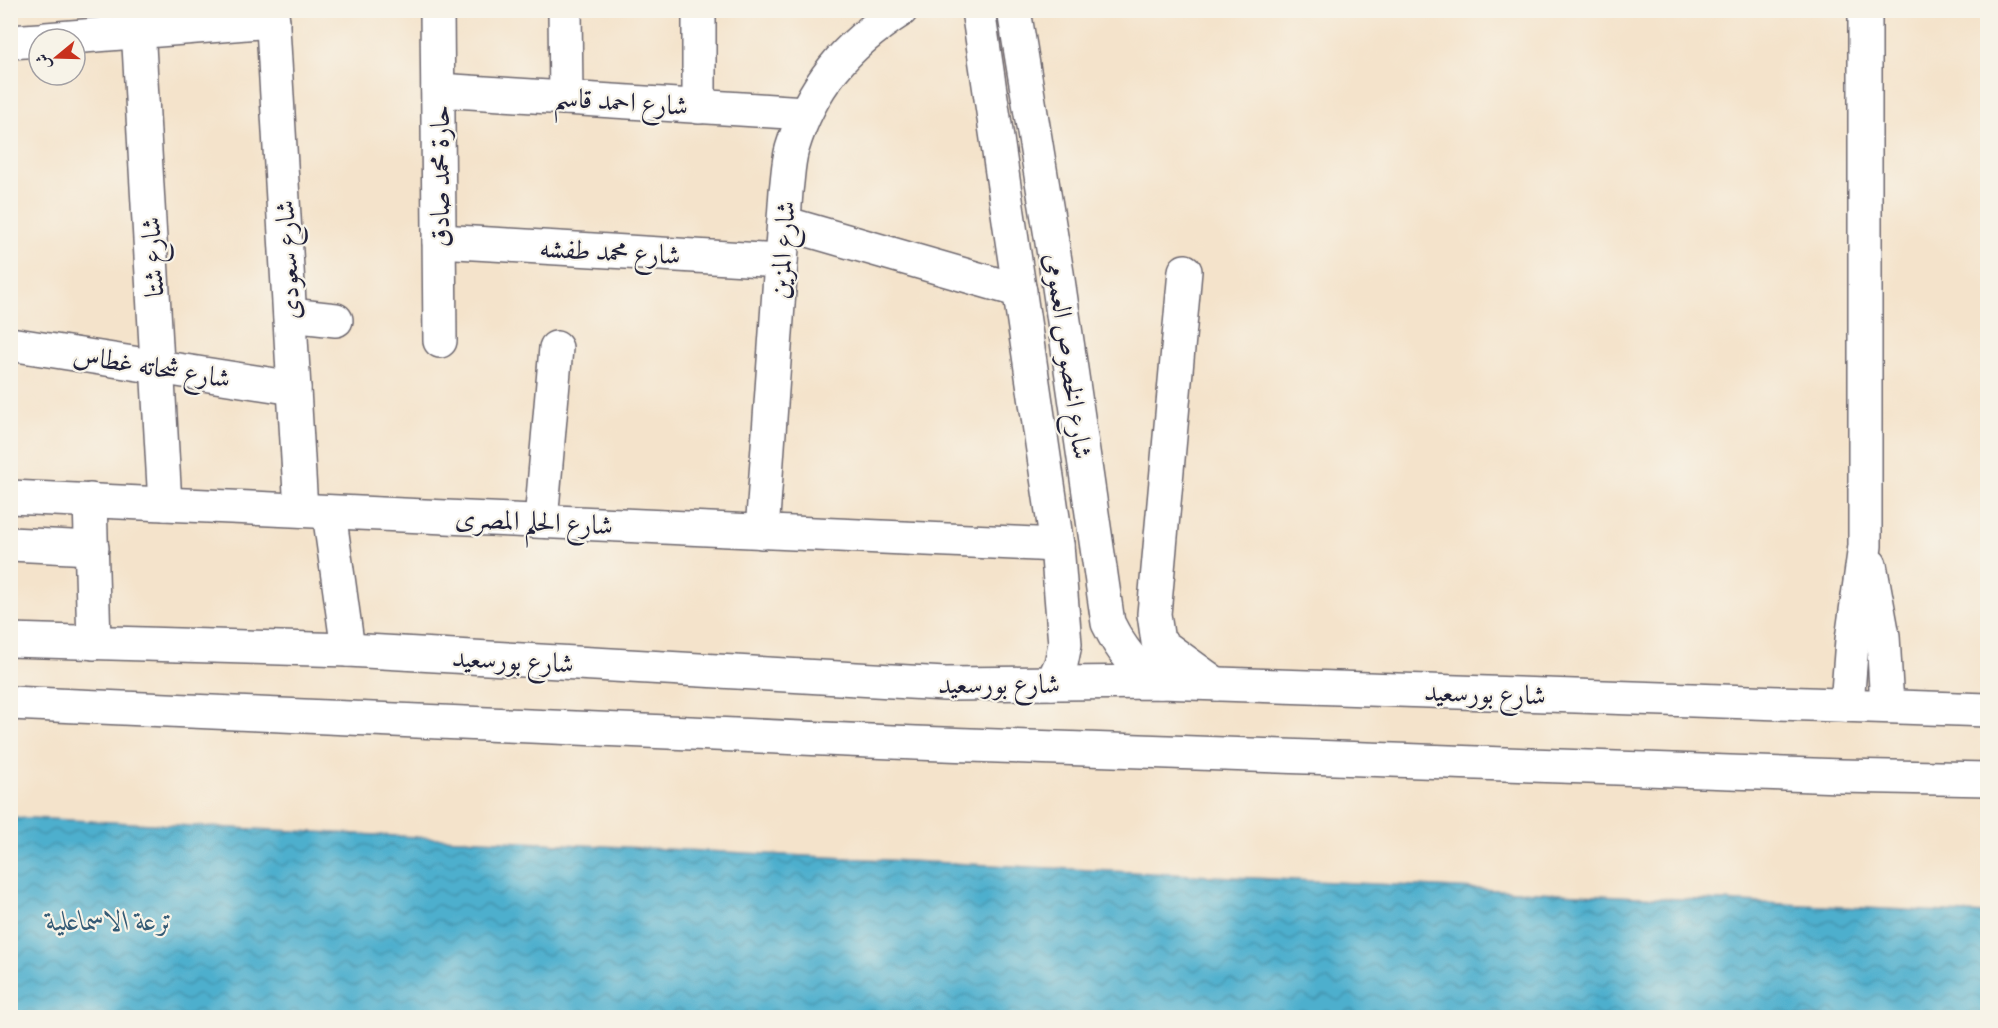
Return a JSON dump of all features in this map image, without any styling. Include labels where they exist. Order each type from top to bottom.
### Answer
[{"type":"street","name":"حارة محمد صادق","points":[[437,10],[440,341]]},
{"type":"street","points":[[565,10],[566,98]]},
{"type":"street","points":[[699,10],[699,107]]},
{"type":"street","name":"شارع المزين","points":[[762,532],[781,261],[792,152],[805,113],[824,79],[849,49],[901,10]]},
{"type":"street","name":"شارع الخصوص العمومى","points":[[978,10],[1057,545],[1065,644],[1052,683]]},
{"type":"street","name":"شارع الخصوص العمومى","points":[[1014,10],[1057,273],[1108,623],[1120,647],[1137,667],[1160,682]]},
{"type":"street","points":[[1847,705],[1852,640],[1865,546],[1865,10]]},
{"type":"street","points":[[87,31],[138,21],[272,16]]},
{"type":"street","name":"شارع سعودى","points":[[272,16],[294,388],[315,511],[348,650]]},
{"type":"street","name":"شارع شتا","points":[[138,21],[165,504]]},
{"type":"street","points":[[10,42],[27,41]]},
{"type":"street","name":"شارع احمد قاسم","points":[[438,90],[805,113]]},
{"type":"street","points":[[784,224],[1020,291]]},
{"type":"street","name":"شارع محمد طفشه","points":[[439,241],[781,261]]},
{"type":"street","points":[[1185,271],[1154,615],[1158,642],[1216,684]]},
{"type":"street","points":[[290,315],[336,320]]},
{"type":"street","name":"شارع شحاته غطاس","points":[[10,345],[294,388]]},
{"type":"street","points":[[541,521],[556,348]]},
{"type":"street","name":"شارع الحلم المصرى","points":[[10,497],[1057,545]]},
{"type":"street","points":[[90,501],[94,643]]},
{"type":"street","points":[[10,544],[92,548]]},
{"type":"street","points":[[1865,546],[1883,636],[1887,706]]},
{"type":"street","name":"شارع بورسعيد","points":[[10,640],[348,650],[945,684],[1160,682],[1988,710]]},
{"type":"street","points":[[10,703],[916,743],[1841,776],[1988,779]]},
{"type":"water","name":"ترعة الاسماعلية","points":[[10,817],[1987,914],[1987,1017],[11,1017]]}]
